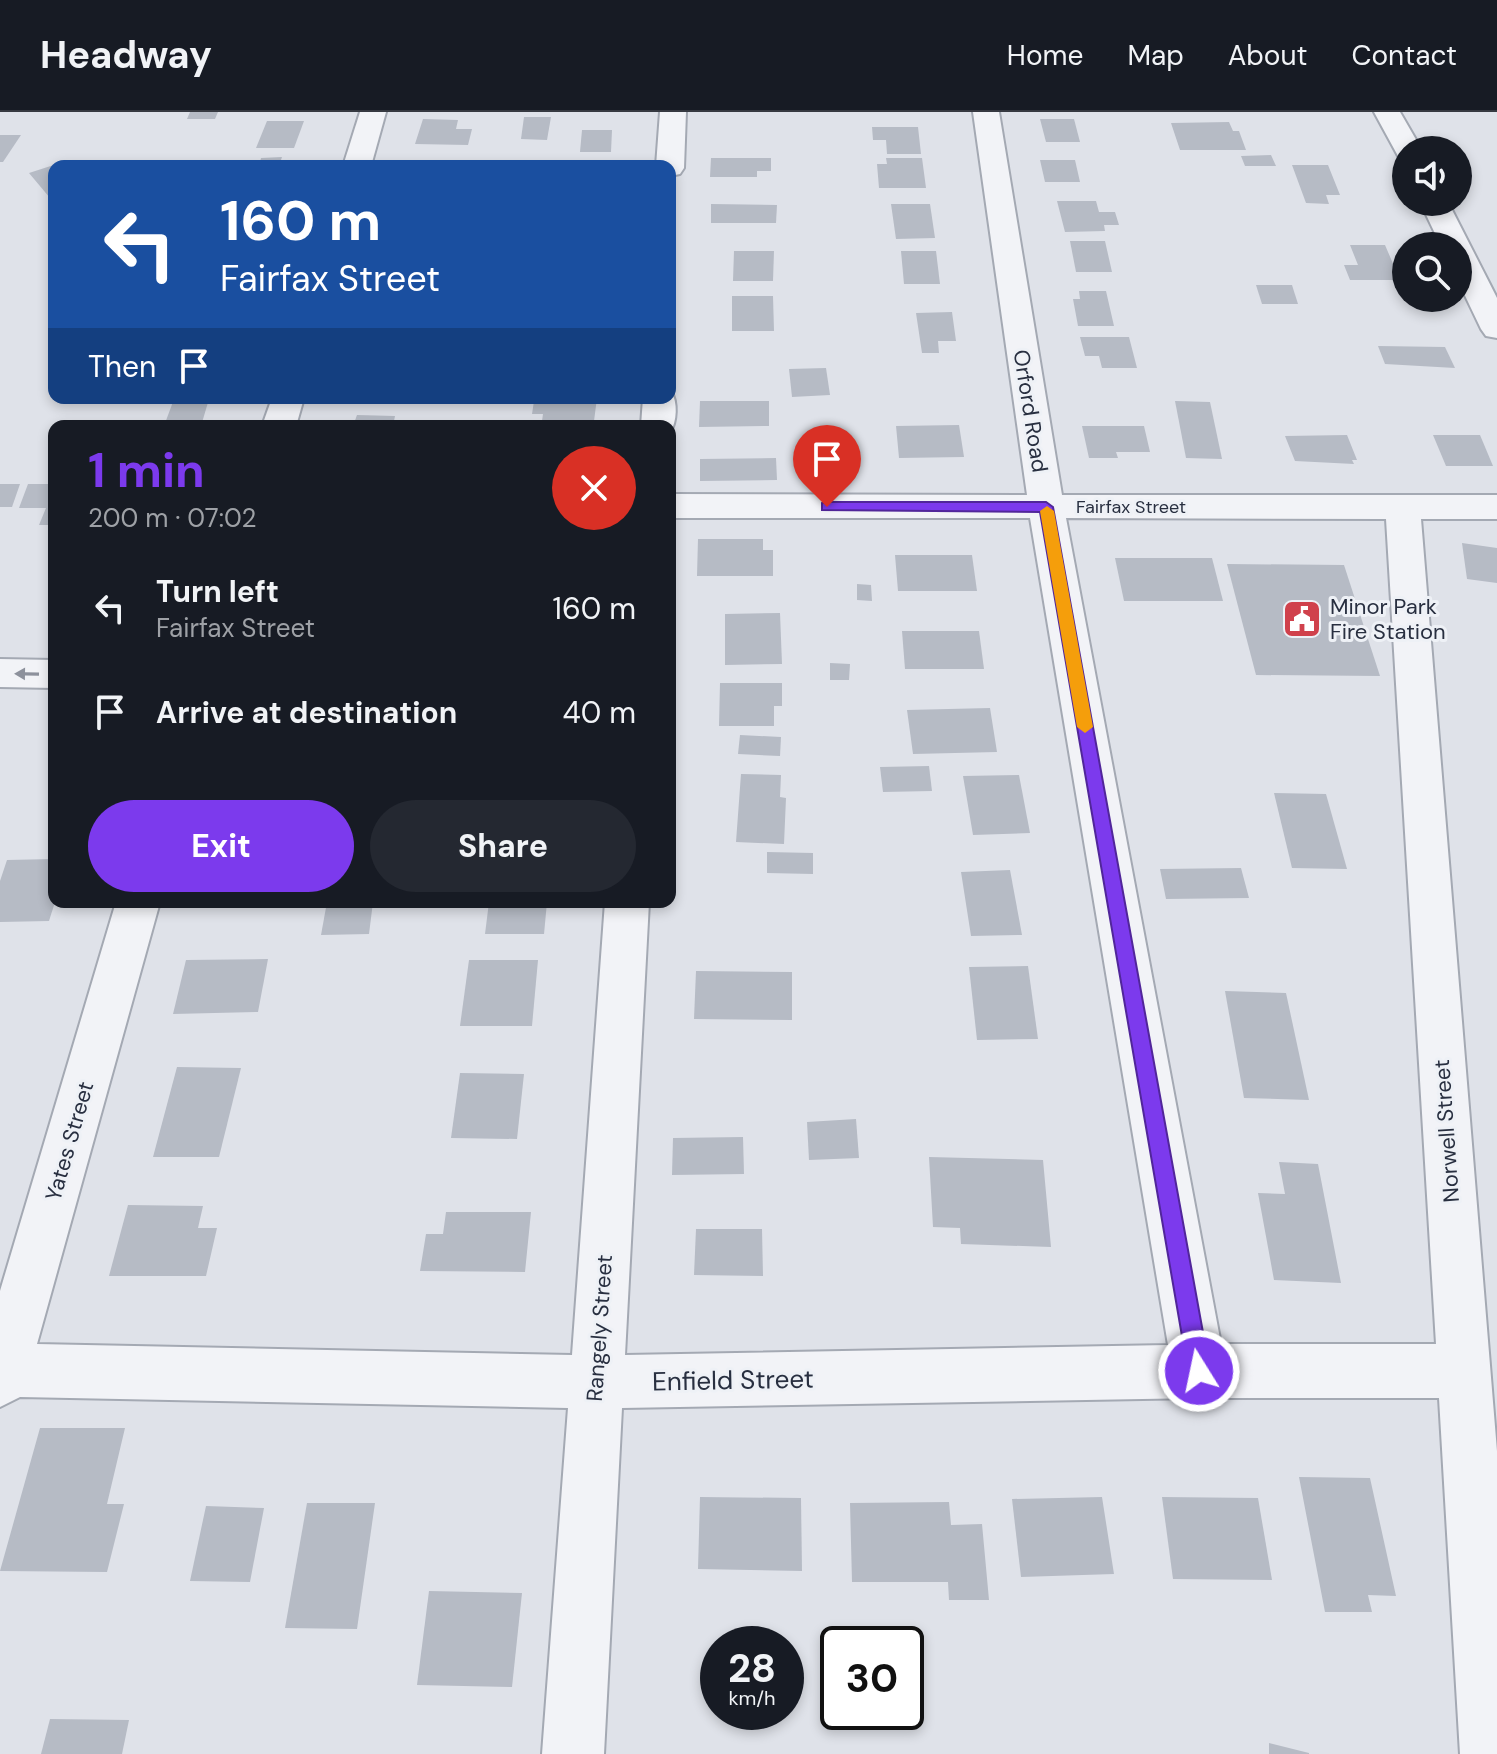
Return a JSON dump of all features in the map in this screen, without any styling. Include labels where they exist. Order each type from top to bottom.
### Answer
[{"type":"street","points":[[359,160],[373,112]]},
{"type":"street","points":[[670,160],[673,112]]},
{"type":"street","name":"Orford Road","points":[[986,112],[1046,507],[1199,1371]]},
{"type":"street","points":[[1387,112],[1400,136]]},
{"type":"street","points":[[1472,278],[1497,329]]},
{"type":"street","name":"Fairfax Street","points":[[676,506],[1497,507]]},
{"type":"street","name":"Norwell Street","points":[[1403,507],[1491,1754]]},
{"type":"street","points":[[0,673],[48,674]]},
{"type":"street","name":"Yates Street","points":[[2,1375],[136,908]]},
{"type":"street","name":"Rangely Street","points":[[573,1754],[627,908]]},
{"type":"street","name":"Enfield Street","points":[[2,1375],[595,1382],[1199,1371],[1463,1371]]},
{"type":"building","points":[[190,112],[218,112],[215,119],[187,119]]},
{"type":"building","points":[[524,117],[551,117],[547,140],[521,139]]},
{"type":"building","points":[[423,119],[458,120],[456,129],[472,129],[468,145],[415,144]]},
{"type":"building","points":[[1040,119],[1074,119],[1080,142],[1046,142]]},
{"type":"building","points":[[267,121],[304,121],[294,148],[256,148]]},
{"type":"building","points":[[1229,122],[1233,131],[1239,131],[1246,150],[1180,150],[1171,123]]},
{"type":"building","points":[[872,127],[918,127],[921,154],[887,154],[886,140],[873,140]]},
{"type":"building","points":[[582,130],[612,130],[611,152],[580,152]]},
{"type":"building","points":[[0,135],[21,135],[3,162],[0,162]]},
{"type":"building","points":[[1271,155],[1276,166],[1245,166],[1241,156]]},
{"type":"building","points":[[282,157],[281,160],[261,158]]},
{"type":"building","points":[[711,158],[771,158],[771,171],[757,171],[757,177],[710,177]]},
{"type":"building","points":[[886,158],[922,158],[926,188],[879,188],[877,164],[887,164]]},
{"type":"building","points":[[1040,160],[1075,160],[1080,182],[1045,182]]},
{"type":"building","points":[[1292,165],[1328,165],[1340,195],[1326,195],[1329,204],[1306,203]]},
{"type":"building","points":[[48,167],[48,196],[29,173]]},
{"type":"building","points":[[1057,201],[1096,201],[1099,212],[1115,212],[1119,225],[1104,225],[1105,231],[1065,232]]},
{"type":"building","points":[[711,204],[777,205],[776,223],[711,223]]},
{"type":"building","points":[[891,204],[930,204],[935,238],[896,239]]},
{"type":"building","points":[[1070,241],[1105,241],[1112,272],[1076,272]]},
{"type":"building","points":[[1350,245],[1385,245],[1392,261],[1392,280],[1350,280],[1344,265],[1358,265]]},
{"type":"building","points":[[734,251],[774,251],[773,281],[733,281]]},
{"type":"building","points":[[901,251],[936,251],[940,284],[904,284]]},
{"type":"building","points":[[1256,285],[1292,285],[1298,304],[1262,304]]},
{"type":"building","points":[[1079,291],[1106,291],[1114,326],[1078,326],[1073,299],[1080,299]]},
{"type":"building","points":[[732,296],[773,296],[774,331],[732,331]]},
{"type":"building","points":[[952,312],[956,341],[938,341],[939,353],[922,353],[916,313]]},
{"type":"building","points":[[1080,337],[1129,337],[1137,368],[1102,368],[1099,356],[1085,356]]},
{"type":"building","points":[[1378,346],[1445,347],[1455,368],[1385,364]]},
{"type":"building","points":[[826,368],[830,395],[792,397],[789,369]]},
{"type":"building","points":[[700,401],[769,401],[769,426],[699,427]]},
{"type":"building","points":[[1175,401],[1210,402],[1222,459],[1186,458]]},
{"type":"building","points":[[172,404],[208,404],[203,420],[166,420]]},
{"type":"building","points":[[534,404],[596,404],[594,420],[542,420],[543,414],[532,414]]},
{"type":"building","points":[[357,415],[395,416],[394,420],[355,420]]},
{"type":"building","points":[[959,425],[964,457],[899,458],[896,426]]},
{"type":"building","points":[[1082,426],[1144,426],[1150,452],[1116,452],[1118,458],[1089,458]]},
{"type":"building","points":[[1347,435],[1357,460],[1352,460],[1354,464],[1295,461],[1285,436]]},
{"type":"building","points":[[1433,435],[1480,435],[1493,466],[1446,466]]},
{"type":"building","points":[[776,458],[777,480],[700,481],[700,459]]},
{"type":"building","points":[[0,484],[20,484],[12,507],[0,507]]},
{"type":"building","points":[[28,484],[48,484],[48,525],[39,525],[46,508],[19,508]]},
{"type":"building","points":[[698,539],[763,539],[763,550],[773,550],[773,576],[697,576]]},
{"type":"building","points":[[1462,543],[1497,548],[1497,583],[1467,579]]},
{"type":"building","points":[[895,555],[972,555],[977,591],[898,591]]},
{"type":"building","points":[[1115,558],[1212,558],[1223,601],[1124,601]]},
{"type":"building","points":[[1227,564],[1344,565],[1380,676],[1256,675]]},
{"type":"building","points":[[857,584],[871,585],[872,601],[857,600]]},
{"type":"building","points":[[780,613],[782,664],[725,665],[725,614]]},
{"type":"building","points":[[902,631],[979,631],[984,669],[905,669]]},
{"type":"building","points":[[830,663],[850,664],[849,680],[830,680]]},
{"type":"building","points":[[720,683],[782,683],[782,706],[774,706],[774,726],[719,726]]},
{"type":"building","points":[[990,708],[997,752],[913,754],[907,710]]},
{"type":"building","points":[[740,735],[781,737],[780,756],[738,754]]},
{"type":"building","points":[[929,766],[932,791],[883,792],[880,767]]},
{"type":"building","points":[[741,774],[781,775],[780,797],[786,798],[784,844],[736,842]]},
{"type":"building","points":[[1019,775],[1030,833],[973,835],[963,776]]},
{"type":"building","points":[[1274,793],[1326,794],[1347,869],[1292,868]]},
{"type":"building","points":[[767,852],[813,853],[813,874],[767,873]]},
{"type":"building","points":[[48,859],[48,908],[53,908],[49,921],[0,922],[0,881],[7,860]]},
{"type":"building","points":[[1241,868],[1249,898],[1166,899],[1160,869]]},
{"type":"building","points":[[1010,870],[1022,935],[971,936],[961,872]]},
{"type":"building","points":[[326,908],[372,908],[369,934],[321,935]]},
{"type":"building","points":[[488,908],[546,908],[544,934],[485,934]]},
{"type":"building","points":[[268,959],[258,1012],[173,1014],[186,960]]},
{"type":"building","points":[[469,960],[538,960],[532,1026],[460,1026]]},
{"type":"building","points":[[1028,966],[1038,1039],[977,1040],[969,967]]},
{"type":"building","points":[[696,971],[792,972],[792,1020],[694,1019]]},
{"type":"building","points":[[1225,991],[1286,993],[1309,1100],[1244,1098]]},
{"type":"building","points":[[177,1067],[241,1068],[219,1157],[153,1157]]},
{"type":"building","points":[[460,1073],[524,1074],[517,1139],[451,1138]]},
{"type":"building","points":[[856,1119],[859,1158],[809,1160],[807,1122]]},
{"type":"building","points":[[743,1137],[744,1174],[672,1175],[673,1138]]},
{"type":"building","points":[[929,1157],[1043,1160],[1051,1247],[961,1244],[960,1228],[933,1227]]},
{"type":"building","points":[[1279,1162],[1318,1164],[1341,1283],[1274,1280],[1258,1193],[1285,1194]]},
{"type":"building","points":[[128,1205],[203,1206],[198,1228],[217,1228],[206,1276],[109,1276]]},
{"type":"building","points":[[446,1212],[531,1212],[525,1272],[420,1271],[426,1234],[443,1234]]},
{"type":"building","points":[[696,1229],[762,1229],[763,1276],[694,1275]]},
{"type":"building","points":[[40,1428],[125,1428],[107,1504],[124,1504],[107,1572],[0,1571]]},
{"type":"building","points":[[1299,1477],[1370,1478],[1396,1596],[1368,1595],[1372,1612],[1325,1612]]},
{"type":"building","points":[[700,1497],[801,1498],[802,1571],[698,1569]]},
{"type":"building","points":[[1102,1497],[1114,1574],[1021,1577],[1012,1499]]},
{"type":"building","points":[[1162,1497],[1258,1498],[1272,1580],[1173,1579]]},
{"type":"building","points":[[949,1502],[951,1525],[982,1524],[989,1600],[949,1600],[948,1582],[852,1582],[850,1503]]},
{"type":"building","points":[[307,1503],[375,1503],[357,1629],[285,1628]]},
{"type":"building","points":[[206,1506],[264,1508],[250,1582],[190,1581]]},
{"type":"building","points":[[429,1591],[522,1593],[512,1687],[417,1685]]},
{"type":"building","points":[[50,1719],[129,1720],[122,1754],[41,1754]]},
{"type":"building","points":[[1269,1743],[1309,1753],[1309,1754],[1269,1754]]},
{"type":"slow traffic","points":[[1047,511],[1085,727]]},
{"type":"place","name":"Minor Park Fire Station","points":[[1302,619]]},
{"type":"route","points":[[827,507],[1046,507],[1199,1371]]}]
